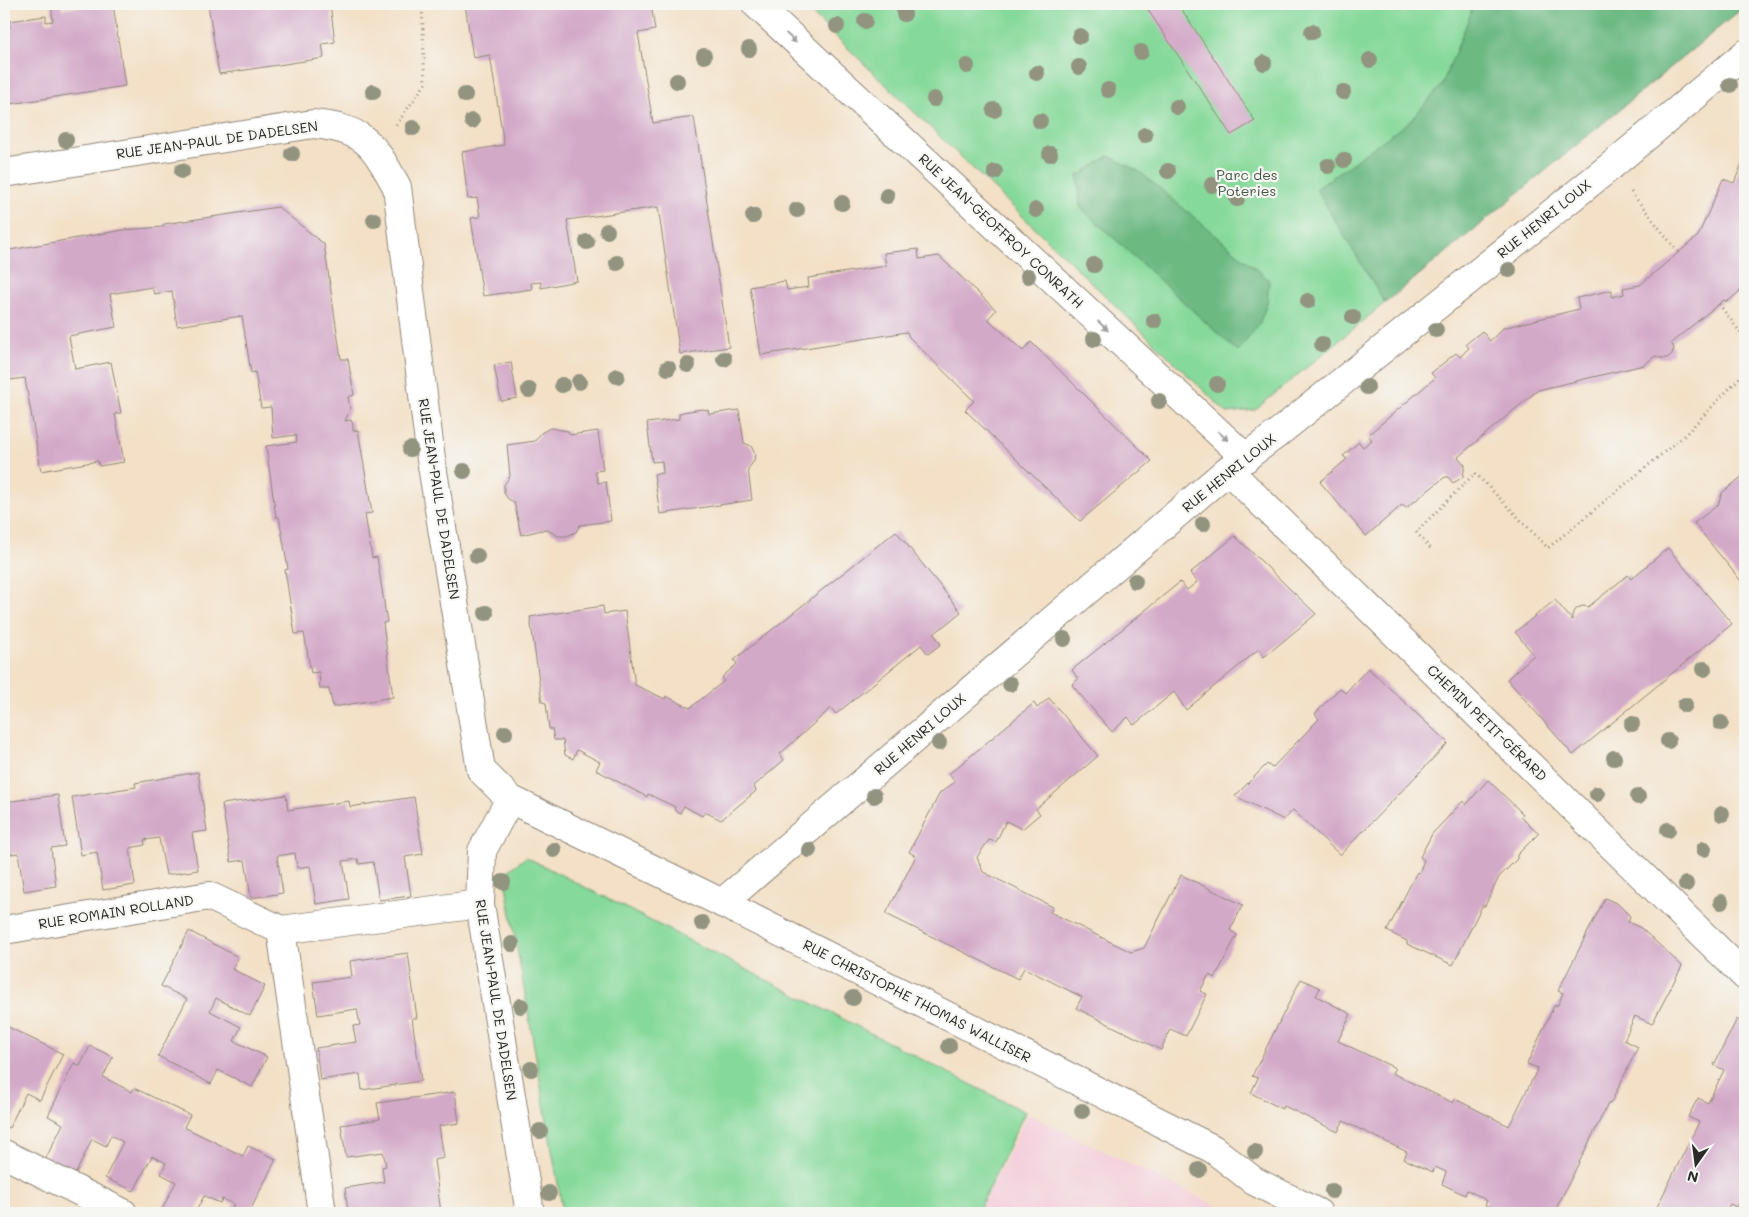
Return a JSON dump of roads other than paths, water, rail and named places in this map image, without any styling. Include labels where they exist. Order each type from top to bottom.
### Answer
[{"type":"street","name":"RUE JEAN-GEOFFROY CONRATH","points":[[756,4],[1237,464]]},
{"type":"street","name":"RUE HENRI LOUX","points":[[722,903],[1237,464],[1610,166],[1745,54]]},
{"type":"street","name":"RUE JEAN-PAUL DE DADELSEN","points":[[4,173],[313,124],[334,126],[357,133],[377,152],[397,187],[431,459],[481,770],[510,799],[482,851],[480,904],[530,1213]]},
{"type":"street","name":"CHEMIN PETIT-GÉRARD","points":[[1237,464],[1745,976]]},
{"type":"street","name":"RUE CHRISTOPHE THOMAS WALLISER","points":[[510,799],[1213,1149],[1254,1181],[1318,1213]]},
{"type":"street","name":"RUE ROMAIN ROLLAND","points":[[4,930],[209,896],[281,930]]},
{"type":"street","points":[[322,1213],[281,930],[480,904]]},
{"type":"street","points":[[4,1154],[123,1213]]},
{"type":"park label","name":"Parc des Poteries","points":[[1247,184]]}]
